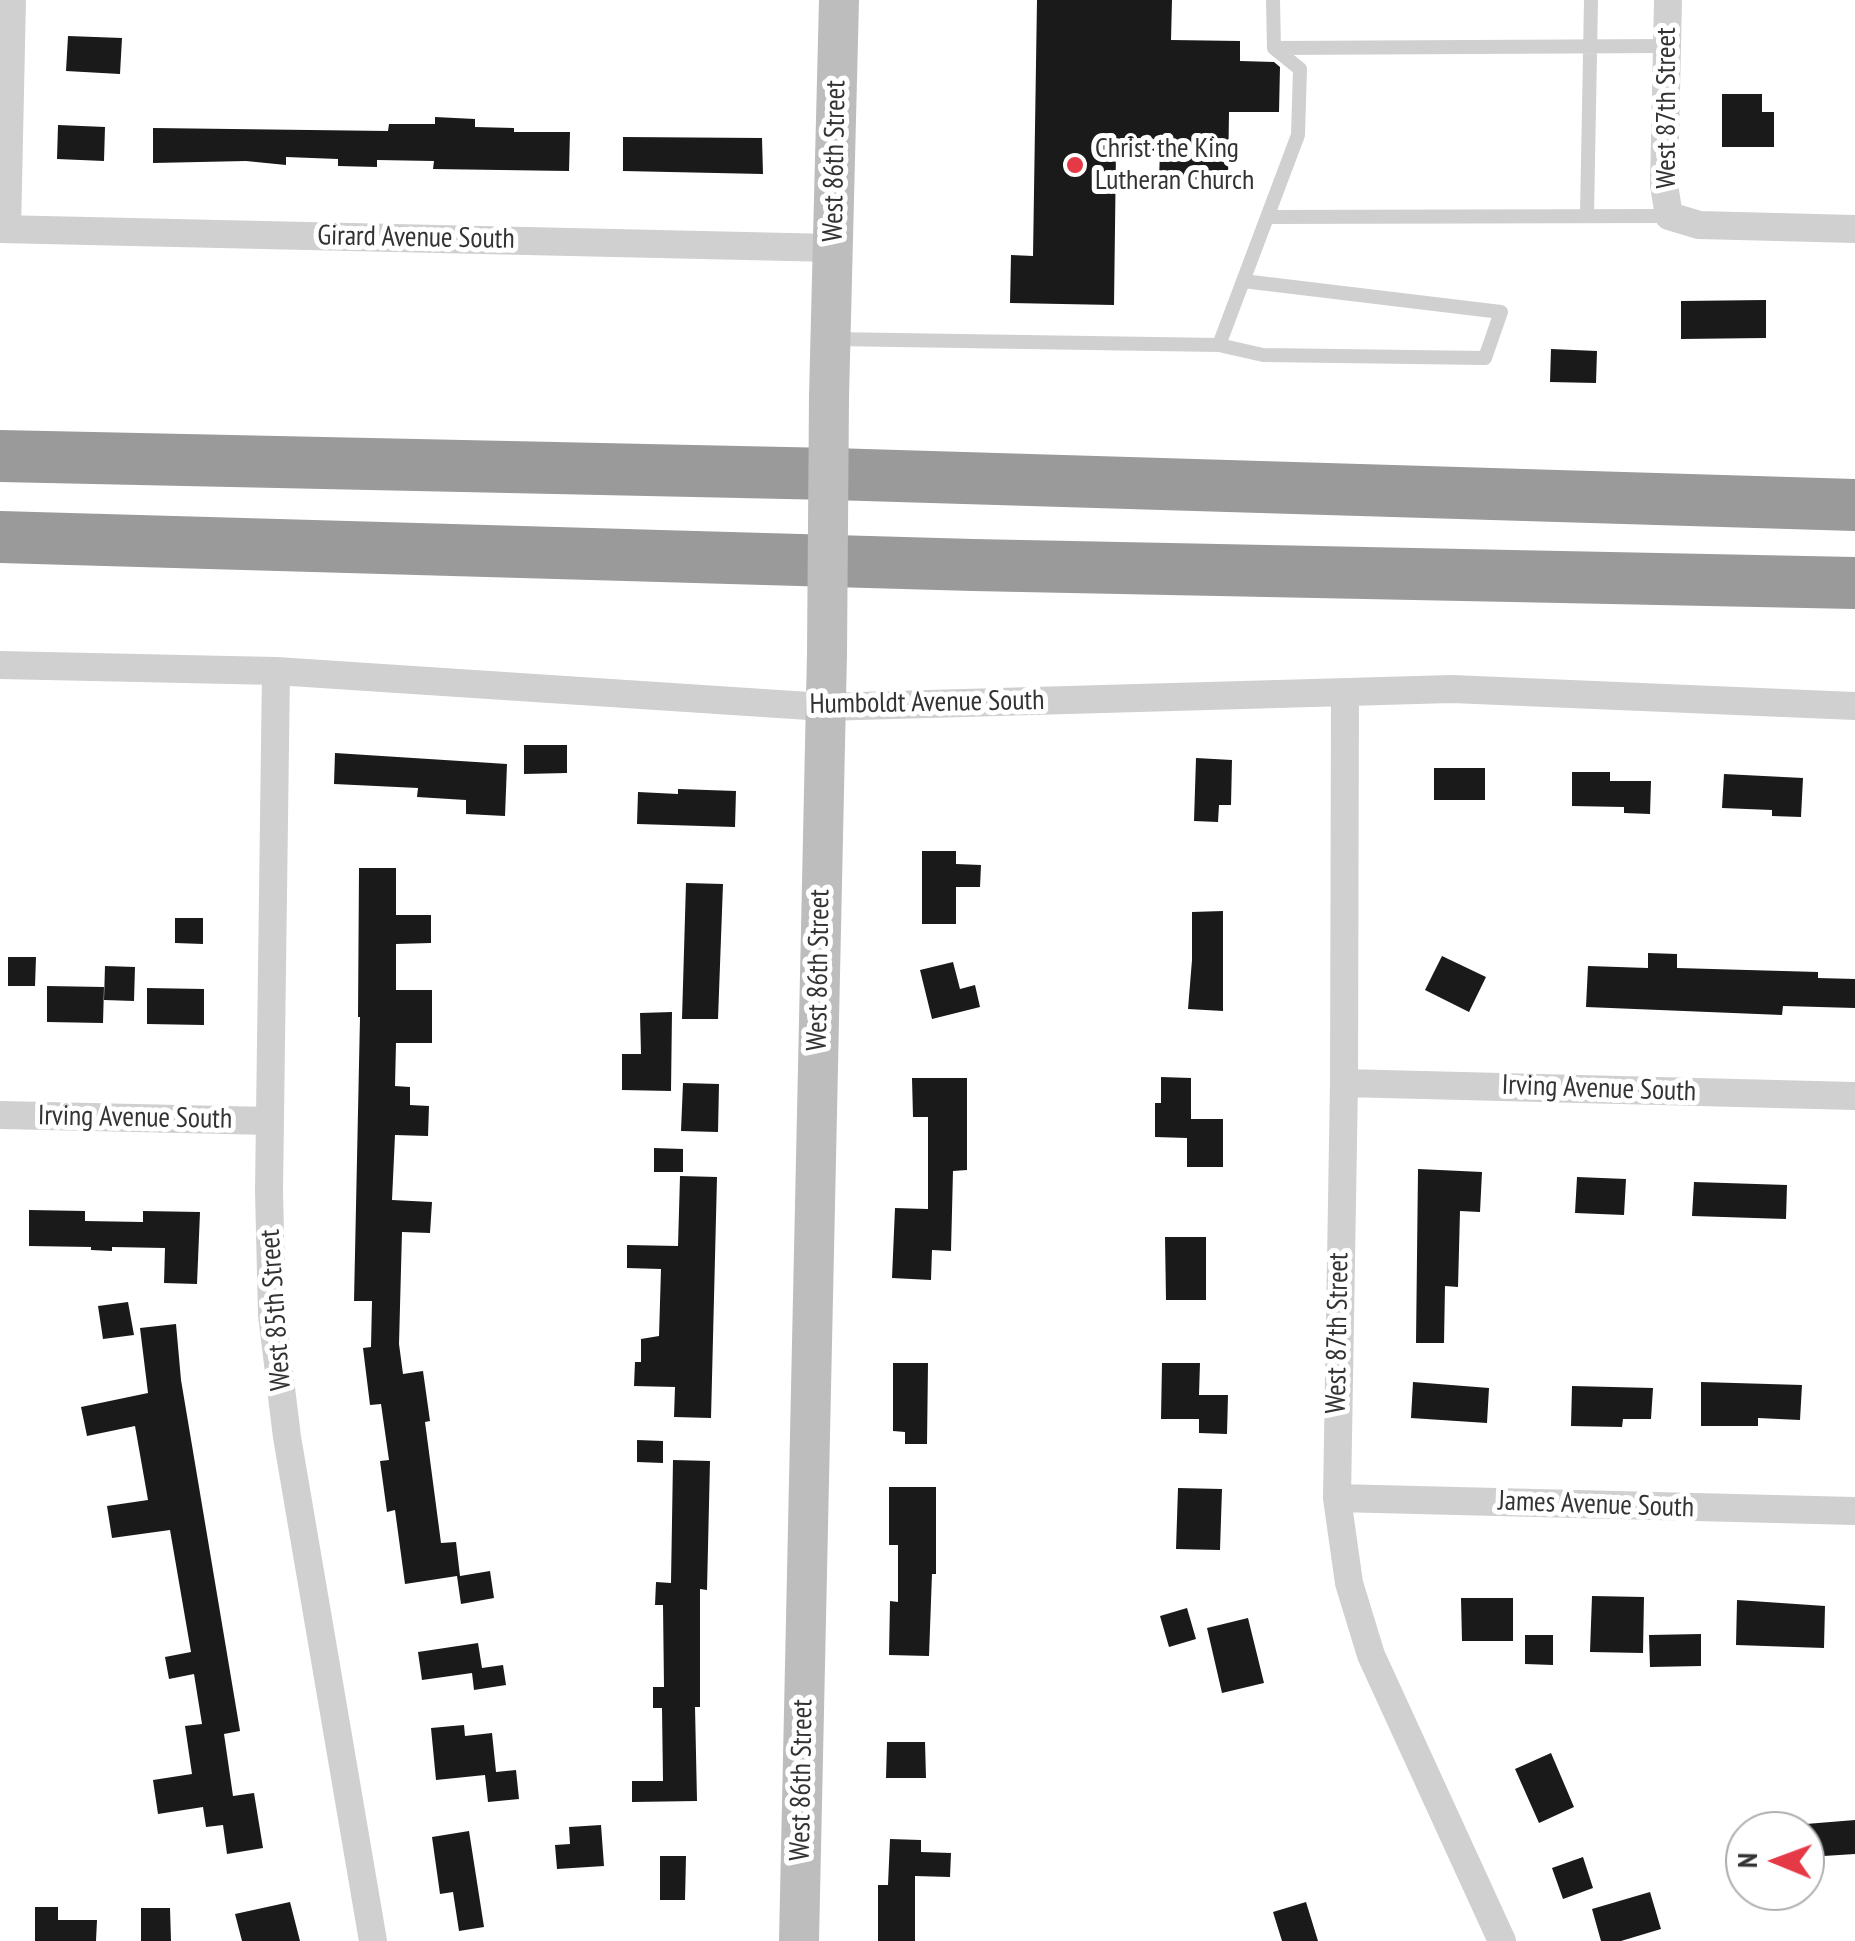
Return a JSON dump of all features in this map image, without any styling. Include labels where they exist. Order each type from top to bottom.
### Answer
[{"type":"highway","points":[[0,456],[832,474],[1855,505]]},
{"type":"highway","points":[[0,538],[1855,583]]},
{"type":"street","points":[[4,229],[12,0]]},
{"type":"street","name":"West 86th Street","points":[[799,1941],[838,0]]},
{"type":"street","name":"West 87th Street","points":[[1668,0],[1664,185],[1669,216]]},
{"type":"street","points":[[1669,216],[1698,226],[1855,229]]},
{"type":"street","name":"Girard Avenue South","points":[[4,229],[833,248]]},
{"type":"street","name":"Humboldt Avenue South","points":[[0,666],[276,671],[824,707],[1452,689],[1855,706]]},
{"type":"street","name":"West 85th Street","points":[[276,671],[270,1121],[272,1315],[280,1385],[374,1941]]},
{"type":"street","name":"West 87th Street","points":[[1345,692],[1337,1498],[1350,1583],[1371,1655],[1502,1941]]},
{"type":"street","name":"Irving Avenue South","points":[[1344,1082],[1855,1096]]},
{"type":"street","name":"Irving Avenue South","points":[[0,1116],[270,1121]]},
{"type":"street","name":"James Avenue South","points":[[1337,1498],[1855,1512]]},
{"type":"lane","points":[[1219,345],[1298,135],[1300,69],[1274,48],[1273,0]]},
{"type":"lane","points":[[1587,215],[1591,0]]},
{"type":"lane","points":[[1274,48],[1667,46]]},
{"type":"lane","points":[[1268,216],[1669,216]]},
{"type":"lane","points":[[831,339],[1219,345],[1263,355],[1486,358],[1501,312],[1243,281]]},
{"type":"building","name":"Christ the King Lutheran Church","points":[[1037,0],[1172,0],[1171,40],[1240,41],[1240,61],[1274,62],[1280,67],[1279,112],[1229,112],[1228,180],[1159,179],[1160,151],[1116,150],[1114,305],[1010,303],[1011,255],[1033,256]]},
{"type":"building","points":[[68,36],[122,38],[120,74],[66,71]]},
{"type":"building","points":[[1722,94],[1762,94],[1762,112],[1774,112],[1774,147],[1722,147]]},
{"type":"building","points":[[435,117],[475,119],[475,127],[514,128],[514,132],[570,132],[569,171],[433,169],[434,161],[377,160],[377,167],[338,166],[338,159],[286,157],[286,165],[246,161],[153,163],[153,128],[388,131],[389,124],[435,124]]},
{"type":"building","points":[[58,125],[105,127],[104,161],[57,159]]},
{"type":"building","points":[[623,137],[762,138],[763,174],[623,171]]},
{"type":"building","points":[[1766,300],[1766,338],[1681,339],[1681,301]]},
{"type":"building","points":[[1551,349],[1597,351],[1596,383],[1550,382]]},
{"type":"building","points":[[524,745],[567,745],[567,773],[524,774]]},
{"type":"building","points":[[335,753],[507,764],[505,816],[466,814],[466,800],[417,797],[418,788],[334,784]]},
{"type":"building","points":[[1196,758],[1232,760],[1231,805],[1219,805],[1218,822],[1194,821]]},
{"type":"building","points":[[1434,768],[1485,768],[1485,800],[1434,800]]},
{"type":"building","points":[[1572,772],[1610,772],[1610,781],[1651,781],[1650,814],[1624,813],[1624,807],[1572,806]]},
{"type":"building","points":[[1724,774],[1803,778],[1801,817],[1772,816],[1772,810],[1722,808]]},
{"type":"building","points":[[678,789],[736,791],[735,827],[637,824],[638,792],[678,794]]},
{"type":"building","points":[[922,851],[956,851],[956,864],[981,865],[980,887],[956,887],[956,924],[922,924]]},
{"type":"building","points":[[359,868],[396,868],[396,915],[431,915],[431,943],[396,944],[396,990],[432,990],[432,1043],[396,1043],[395,1086],[410,1087],[410,1105],[429,1106],[428,1136],[395,1135],[392,1200],[432,1202],[430,1233],[402,1232],[399,1344],[403,1374],[423,1371],[430,1421],[425,1422],[441,1543],[456,1542],[460,1576],[490,1571],[494,1598],[461,1604],[457,1576],[405,1584],[395,1510],[387,1512],[380,1461],[389,1460],[381,1404],[370,1405],[363,1348],[371,1347],[372,1301],[354,1301]]},
{"type":"building","points":[[686,883],[723,884],[718,1019],[682,1019]]},
{"type":"building","points":[[1223,911],[1223,1011],[1188,1009],[1192,912]]},
{"type":"building","points":[[175,918],[203,918],[203,944],[175,943]]},
{"type":"building","points":[[1648,953],[1677,954],[1677,968],[1818,972],[1818,978],[1855,979],[1855,1008],[1783,1006],[1782,1015],[1586,1007],[1588,966],[1648,968]]},
{"type":"building","points":[[1442,956],[1486,977],[1469,1012],[1425,990]]},
{"type":"building","points":[[8,957],[36,957],[35,986],[8,986]]},
{"type":"building","points":[[953,962],[960,989],[975,985],[980,1007],[932,1019],[920,970]]},
{"type":"building","points":[[105,966],[135,967],[134,1001],[104,1000]]},
{"type":"building","points":[[47,986],[104,987],[103,1023],[47,1022]]},
{"type":"building","points":[[147,988],[204,989],[204,1025],[147,1024]]},
{"type":"building","points":[[672,1012],[671,1091],[622,1090],[622,1054],[641,1054],[640,1013]]},
{"type":"building","points":[[1161,1077],[1191,1078],[1191,1119],[1223,1119],[1223,1167],[1187,1167],[1187,1138],[1155,1137],[1155,1103],[1161,1103]]},
{"type":"building","points":[[912,1078],[967,1078],[967,1170],[953,1171],[951,1251],[932,1250],[931,1280],[892,1278],[895,1208],[928,1209],[928,1117],[913,1117]]},
{"type":"building","points":[[683,1083],[719,1084],[718,1132],[681,1131]]},
{"type":"building","points":[[654,1148],[683,1149],[683,1172],[654,1172]]},
{"type":"building","points":[[1418,1169],[1482,1172],[1480,1212],[1460,1211],[1458,1287],[1445,1286],[1444,1343],[1416,1343]]},
{"type":"building","points":[[680,1176],[717,1177],[711,1418],[674,1417],[675,1387],[634,1386],[635,1362],[641,1362],[641,1339],[659,1336],[661,1269],[627,1268],[627,1245],[678,1246]]},
{"type":"building","points":[[1577,1177],[1626,1179],[1624,1215],[1575,1213]]},
{"type":"building","points":[[1694,1182],[1787,1185],[1786,1219],[1692,1216]]},
{"type":"building","points":[[29,1210],[85,1211],[85,1221],[143,1222],[143,1211],[200,1212],[197,1284],[164,1283],[165,1248],[112,1247],[112,1251],[29,1246]]},
{"type":"building","points":[[1165,1237],[1206,1237],[1206,1300],[1166,1300]]},
{"type":"building","points":[[128,1302],[134,1335],[103,1339],[98,1306]]},
{"type":"building","points":[[176,1324],[181,1380],[240,1731],[224,1734],[233,1796],[254,1793],[263,1848],[227,1854],[223,1825],[206,1827],[203,1807],[158,1814],[153,1780],[192,1774],[185,1726],[202,1724],[194,1674],[169,1679],[165,1657],[191,1652],[170,1530],[112,1538],[107,1506],[148,1500],[135,1426],[87,1436],[81,1407],[148,1393],[140,1328]]},
{"type":"building","points":[[893,1363],[928,1363],[927,1444],[905,1444],[905,1432],[893,1431]]},
{"type":"building","points":[[1162,1363],[1200,1363],[1199,1395],[1228,1395],[1227,1434],[1199,1433],[1199,1419],[1161,1419]]},
{"type":"building","points":[[1413,1382],[1489,1388],[1487,1423],[1411,1418]]},
{"type":"building","points":[[1701,1382],[1802,1385],[1800,1420],[1758,1418],[1758,1426],[1701,1426]]},
{"type":"building","points":[[1572,1386],[1653,1388],[1651,1419],[1623,1419],[1622,1427],[1571,1426]]},
{"type":"building","points":[[637,1440],[663,1441],[663,1463],[637,1462]]},
{"type":"building","points":[[673,1460],[710,1461],[707,1590],[700,1589],[700,1707],[695,1707],[697,1801],[632,1802],[632,1781],[663,1781],[662,1708],[653,1708],[653,1687],[664,1687],[663,1605],[655,1605],[656,1582],[671,1583]]},
{"type":"building","points":[[889,1487],[936,1487],[936,1574],[932,1574],[929,1656],[889,1655],[890,1601],[898,1602],[898,1545],[889,1545]]},
{"type":"building","points":[[1178,1488],[1222,1489],[1220,1550],[1176,1549]]},
{"type":"building","points":[[1592,1596],[1644,1597],[1643,1653],[1590,1652]]},
{"type":"building","points":[[1461,1598],[1513,1598],[1513,1641],[1462,1641]]},
{"type":"building","points":[[1737,1600],[1825,1606],[1824,1648],[1736,1645]]},
{"type":"building","points":[[1187,1608],[1196,1639],[1169,1647],[1160,1616]]},
{"type":"building","points":[[1248,1618],[1264,1683],[1222,1693],[1207,1628]]},
{"type":"building","points":[[1701,1634],[1701,1666],[1650,1667],[1649,1635]]},
{"type":"building","points":[[1525,1635],[1553,1635],[1553,1665],[1525,1664]]},
{"type":"building","points":[[478,1643],[482,1668],[503,1665],[506,1685],[474,1690],[472,1673],[422,1680],[418,1652]]},
{"type":"building","points":[[464,1725],[465,1736],[492,1733],[496,1772],[516,1770],[519,1799],[488,1802],[485,1775],[436,1780],[431,1728]]},
{"type":"building","points":[[887,1742],[925,1742],[926,1778],[886,1778]]},
{"type":"building","points":[[1551,1753],[1574,1807],[1539,1823],[1515,1769]]},
{"type":"building","points":[[1855,1820],[1855,1854],[1825,1856],[1825,1822]]},
{"type":"building","points":[[601,1825],[604,1866],[557,1869],[555,1845],[570,1844],[569,1827]]},
{"type":"building","points":[[469,1831],[484,1927],[459,1931],[453,1892],[440,1894],[432,1837]]},
{"type":"building","points":[[890,1839],[921,1840],[921,1852],[951,1853],[950,1877],[915,1876],[915,1941],[878,1941],[878,1885],[888,1885]]},
{"type":"building","points":[[660,1856],[686,1856],[685,1900],[660,1900]]},
{"type":"building","points":[[1583,1857],[1593,1888],[1563,1899],[1552,1868]]},
{"type":"building","points":[[1650,1892],[1661,1929],[1621,1941],[1601,1941],[1592,1909]]},
{"type":"building","points":[[290,1902],[300,1941],[242,1941],[235,1914]]},
{"type":"building","points":[[1306,1902],[1318,1941],[1282,1941],[1273,1912]]},
{"type":"building","points":[[35,1907],[58,1907],[58,1920],[97,1920],[96,1941],[35,1941]]},
{"type":"building","points":[[141,1908],[170,1908],[171,1941],[141,1941]]},
{"type":"place","name":"Christ the King Lutheran Church","points":[[1075,165]]}]
